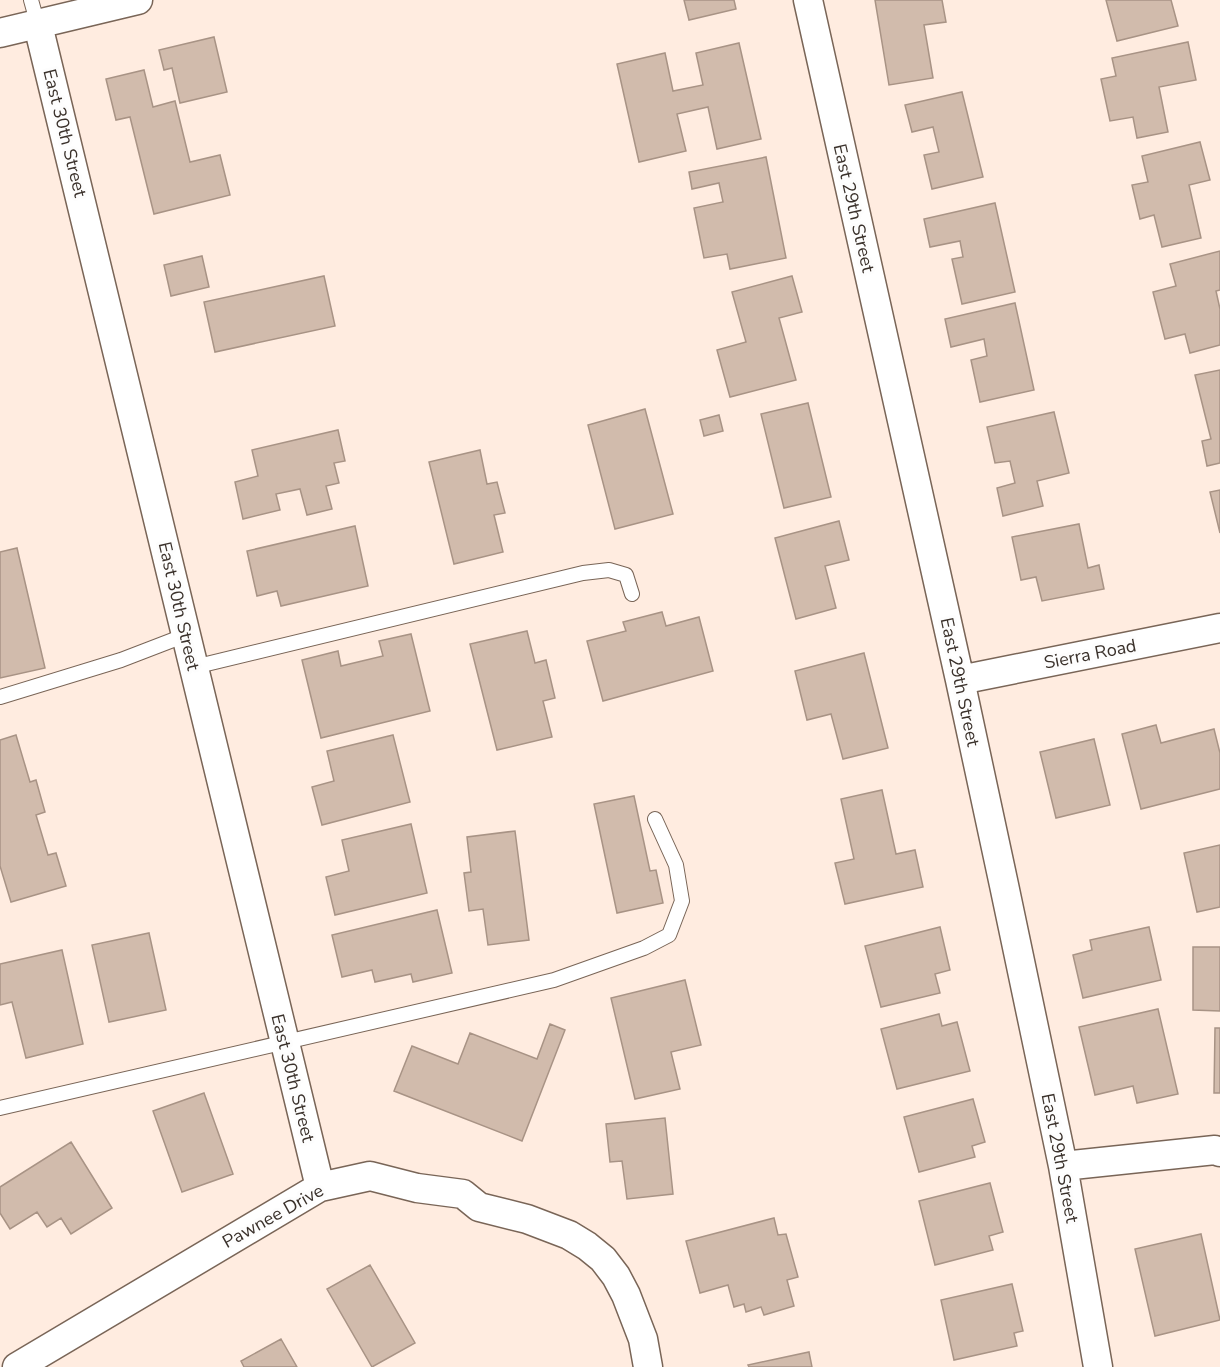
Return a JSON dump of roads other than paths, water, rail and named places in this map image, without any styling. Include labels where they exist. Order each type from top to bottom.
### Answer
[{"type":"street","points":[[0,33],[35,12],[138,0]]},
{"type":"street","name":"East 29th Street","points":[[808,0],[960,680],[1063,1166],[1098,1367]]},
{"type":"street","name":"East 30th Street","points":[[35,12],[320,1186]]},
{"type":"street","name":"Sierra Road","points":[[960,680],[1220,628]]},
{"type":"street","points":[[1063,1166],[1215,1150],[1220,1152]]},
{"type":"street","name":"Pawnee Drive","points":[[17,1367],[320,1186],[370,1176],[417,1188],[463,1194],[479,1207],[527,1219],[569,1234],[588,1246],[616,1276],[626,1295],[643,1339],[648,1367]]},
{"type":"lane","points":[[194,667],[583,573],[609,570],[626,576],[632,594]]},
{"type":"lane","points":[[0,697],[121,660],[186,635]]},
{"type":"lane","points":[[0,1108],[554,980],[644,948],[669,934],[682,901],[676,866],[655,819]]}]
